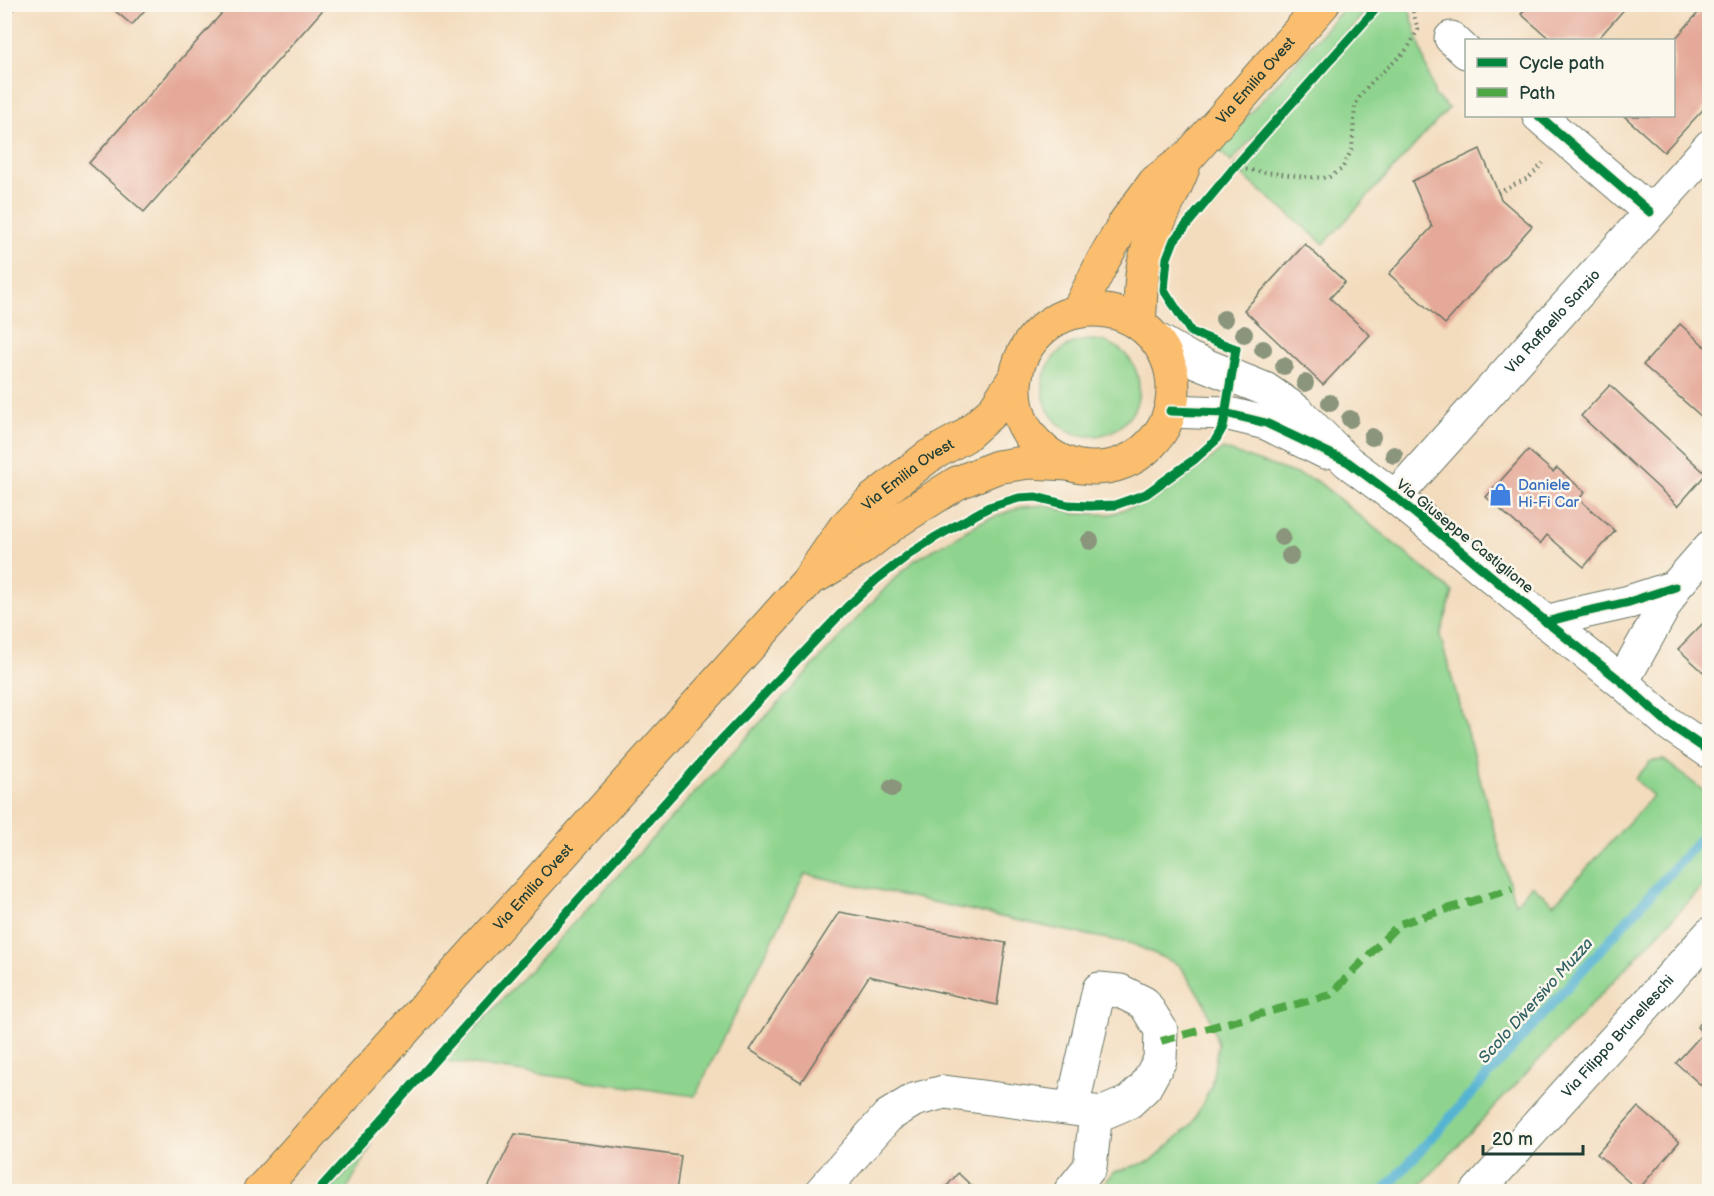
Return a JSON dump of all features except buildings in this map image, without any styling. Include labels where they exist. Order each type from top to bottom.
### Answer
[{"type":"main road","name":"Via Emilia Ovest","points":[[1078,311],[1126,221],[1155,182],[1188,157],[1323,4]]},
{"type":"main road","name":"Via Emilia Ovest","points":[[1148,331],[1143,268],[1162,212],[1173,194],[1188,157]]},
{"type":"main road","points":[[1104,310],[1122,314],[1148,331],[1168,360],[1173,385],[1170,411],[1159,434],[1141,453],[1119,464],[1093,468],[1068,464],[1045,451],[1024,426],[1018,410],[1016,376],[1020,359],[1040,331],[1054,320],[1078,311],[1104,310]]},
{"type":"main road","name":"Via Emilia Ovest","points":[[259,1191],[807,582],[845,527],[872,500],[929,456],[965,436],[993,411],[1016,376]]},
{"type":"main road","name":"Via Emilia Ovest","points":[[807,582],[862,548],[894,523],[957,483],[997,467],[1029,462],[1068,464]]},
{"type":"street","points":[[1540,117],[1650,212]]},
{"type":"street","name":"Via Raffaello Sanzio","points":[[1395,497],[1710,146]]},
{"type":"street","name":"Via Giuseppe Castiglione","points":[[1148,331],[1190,359],[1265,389],[1297,411],[1348,462],[1395,497],[1669,723],[1710,752]]},
{"type":"street","name":"Via Giuseppe Castiglione","points":[[1170,411],[1225,413],[1266,423],[1348,462]]},
{"type":"street","points":[[1622,682],[1675,587],[1710,548]]},
{"type":"street","points":[[1546,622],[1629,602],[1675,587]]},
{"type":"street","points":[[1584,652],[1629,602]]},
{"type":"street","name":"Via Filippo Brunelleschi","points":[[1477,1191],[1710,934]]},
{"type":"street","points":[[820,1191],[888,1116],[914,1100],[944,1092],[1084,1111],[1090,1167],[1070,1191]]},
{"type":"path","points":[[4,18],[17,4]]},
{"type":"path","points":[[1234,168],[1329,178],[1341,169],[1352,149],[1357,101],[1372,82],[1407,49],[1418,30],[1411,4]]},
{"type":"path","points":[[1226,177],[1242,159]]},
{"type":"path","points":[[1498,193],[1518,183]]},
{"type":"green space","points":[[1347,5],[1372,5],[1231,162],[1218,149]]},
{"type":"green space","points":[[1380,5],[1408,5],[1435,96],[1449,108],[1324,244],[1234,168]]},
{"type":"green space","points":[[1091,340],[1109,344],[1125,354],[1135,370],[1139,388],[1135,406],[1125,422],[1109,432],[1091,436],[1073,432],[1057,422],[1047,406],[1043,388],[1047,370],[1057,354],[1073,344]]},
{"type":"green space","points":[[1223,449],[1317,481],[1453,592],[1440,636],[1515,904],[1532,885],[1554,904],[1653,796],[1635,779],[1651,761],[1664,760],[1709,795],[1709,880],[1415,1191],[1098,1191],[1114,1172],[1151,1161],[1191,1125],[1211,1087],[1218,1044],[1205,1003],[1179,965],[1133,944],[805,874],[695,1096],[445,1061],[892,581],[915,560],[983,521],[1021,507],[1046,505],[1076,514],[1111,514],[1156,498]]},
{"type":"green space","points":[[372,1144],[346,1191],[330,1191]]},
{"type":"waterway","name":"Scolo Diversivo Muzza","points":[[1383,1192],[1710,828]]},
{"type":"waterway","points":[[4,1188],[7,1192]]},
{"type":"marked path","points":[[1161,1041],[1330,995],[1399,924],[1512,889]]},
{"type":"cycle path","points":[[317,1192],[722,739],[848,606],[876,580],[934,538],[989,507],[1019,498],[1036,497],[1068,505],[1115,505],[1146,494],[1195,459],[1215,441],[1223,427],[1236,349],[1191,332],[1164,290],[1167,258],[1174,240],[1234,168],[1380,4]]},
{"type":"cycle path","points":[[1540,117],[1650,212]]},
{"type":"cycle path","points":[[1170,411],[1225,413],[1266,423],[1348,462],[1395,497],[1622,682],[1669,724],[1710,752]]},
{"type":"cycle path","points":[[1546,622],[1629,602],[1675,587]]},
{"type":"place","name":"Daniele Hi-Fi Car","points":[[1500,494]]}]
